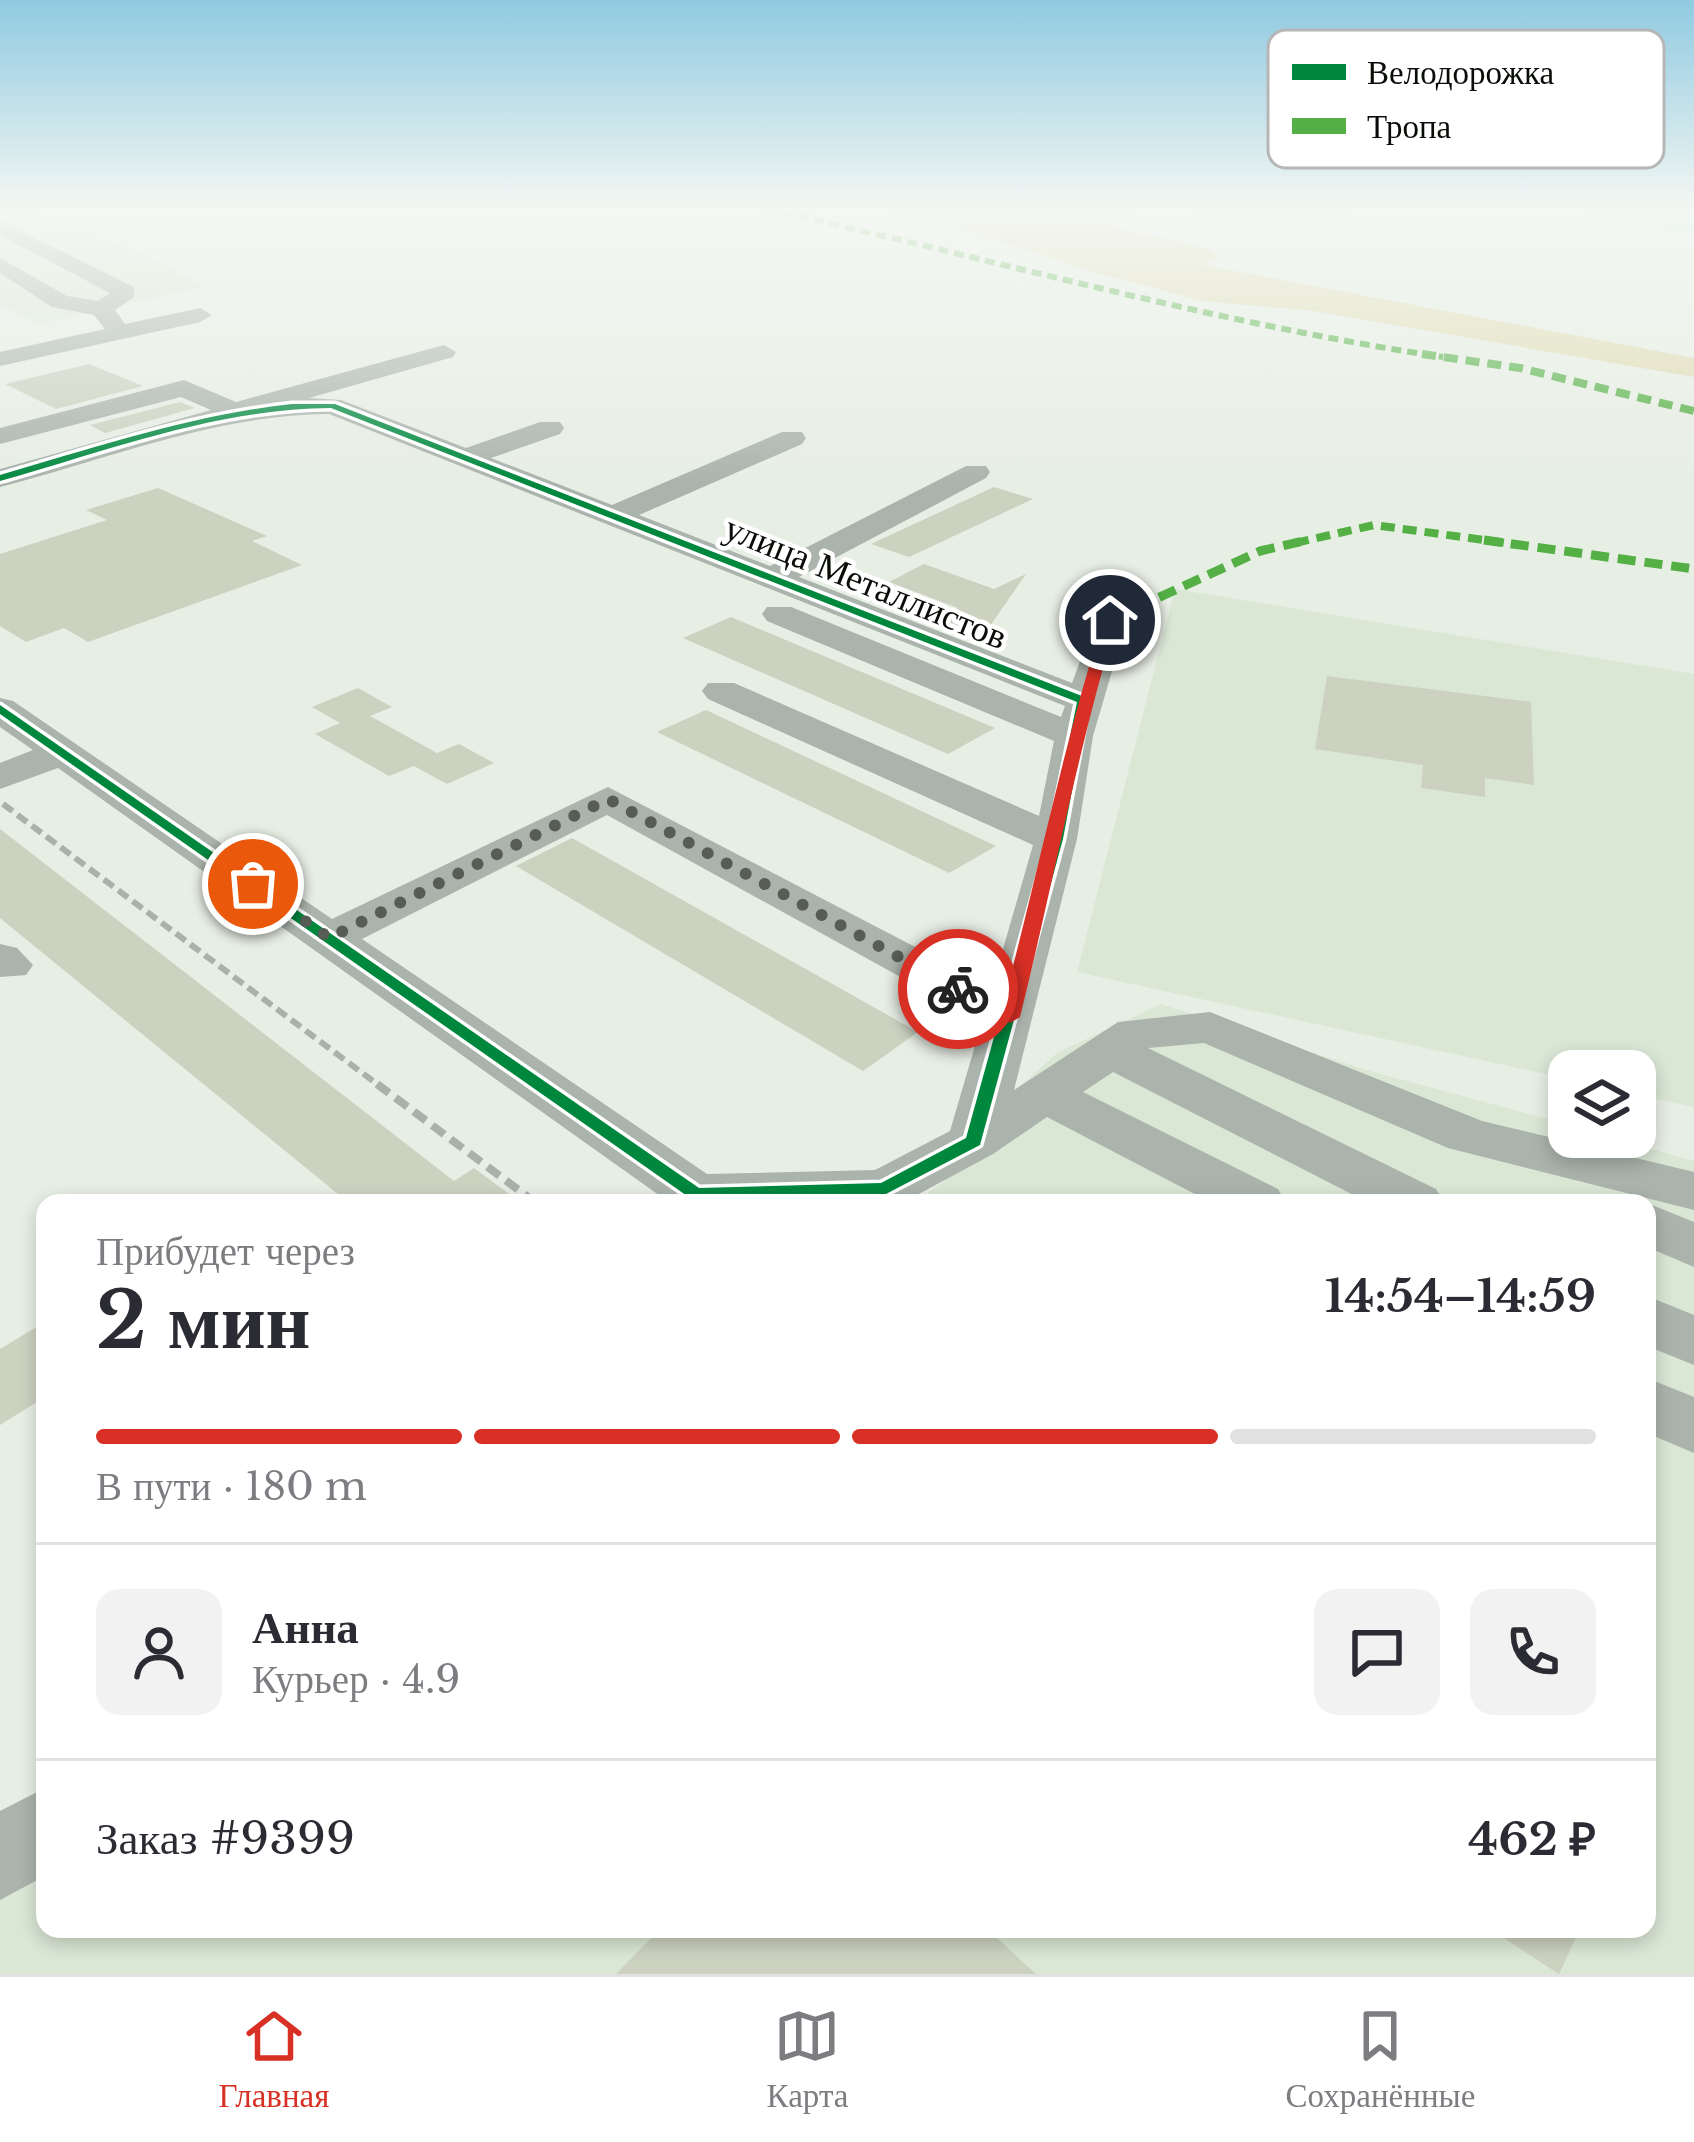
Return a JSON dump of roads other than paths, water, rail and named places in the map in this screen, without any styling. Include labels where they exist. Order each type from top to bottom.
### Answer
[{"type":"street","points":[[59,301],[108,301]]},
{"type":"street","points":[[114,301],[119,332]]},
{"type":"street","points":[[0,359],[200,315],[115,301]]},
{"type":"street","points":[[0,436],[184,388],[234,412],[443,352]]},
{"type":"street","name":"улица Металлистов","points":[[0,478],[234,412],[289,404],[332,406],[614,515],[774,594],[976,472]]},
{"type":"street","points":[[468,457],[550,428]]},
{"type":"street","points":[[614,515],[792,438]]},
{"type":"street","points":[[774,594],[1079,718]]},
{"type":"street","points":[[974,1141],[1056,838],[1079,718],[1110,620]]},
{"type":"street","points":[[721,692],[1056,838]]},
{"type":"street","points":[[0,709],[688,1194]]},
{"type":"street","points":[[0,777],[62,752]]},
{"type":"street","points":[[329,938],[608,799],[1010,1017]]},
{"type":"street","points":[[790,1194],[884,1189],[974,1141],[1136,1034],[1210,1027],[1468,1135],[1588,1194]]},
{"type":"street","points":[[1111,1051],[1398,1194]]},
{"type":"street","points":[[1045,1094],[1240,1194]]},
{"type":"street","points":[[1468,1135],[1694,1191]]},
{"type":"street","points":[[1656,1227],[1694,1246]]},
{"type":"street","points":[[1656,1323],[1694,1342]]},
{"type":"street","points":[[1656,1408],[1694,1427]]},
{"type":"street","points":[[0,1860],[36,1834]]}]
